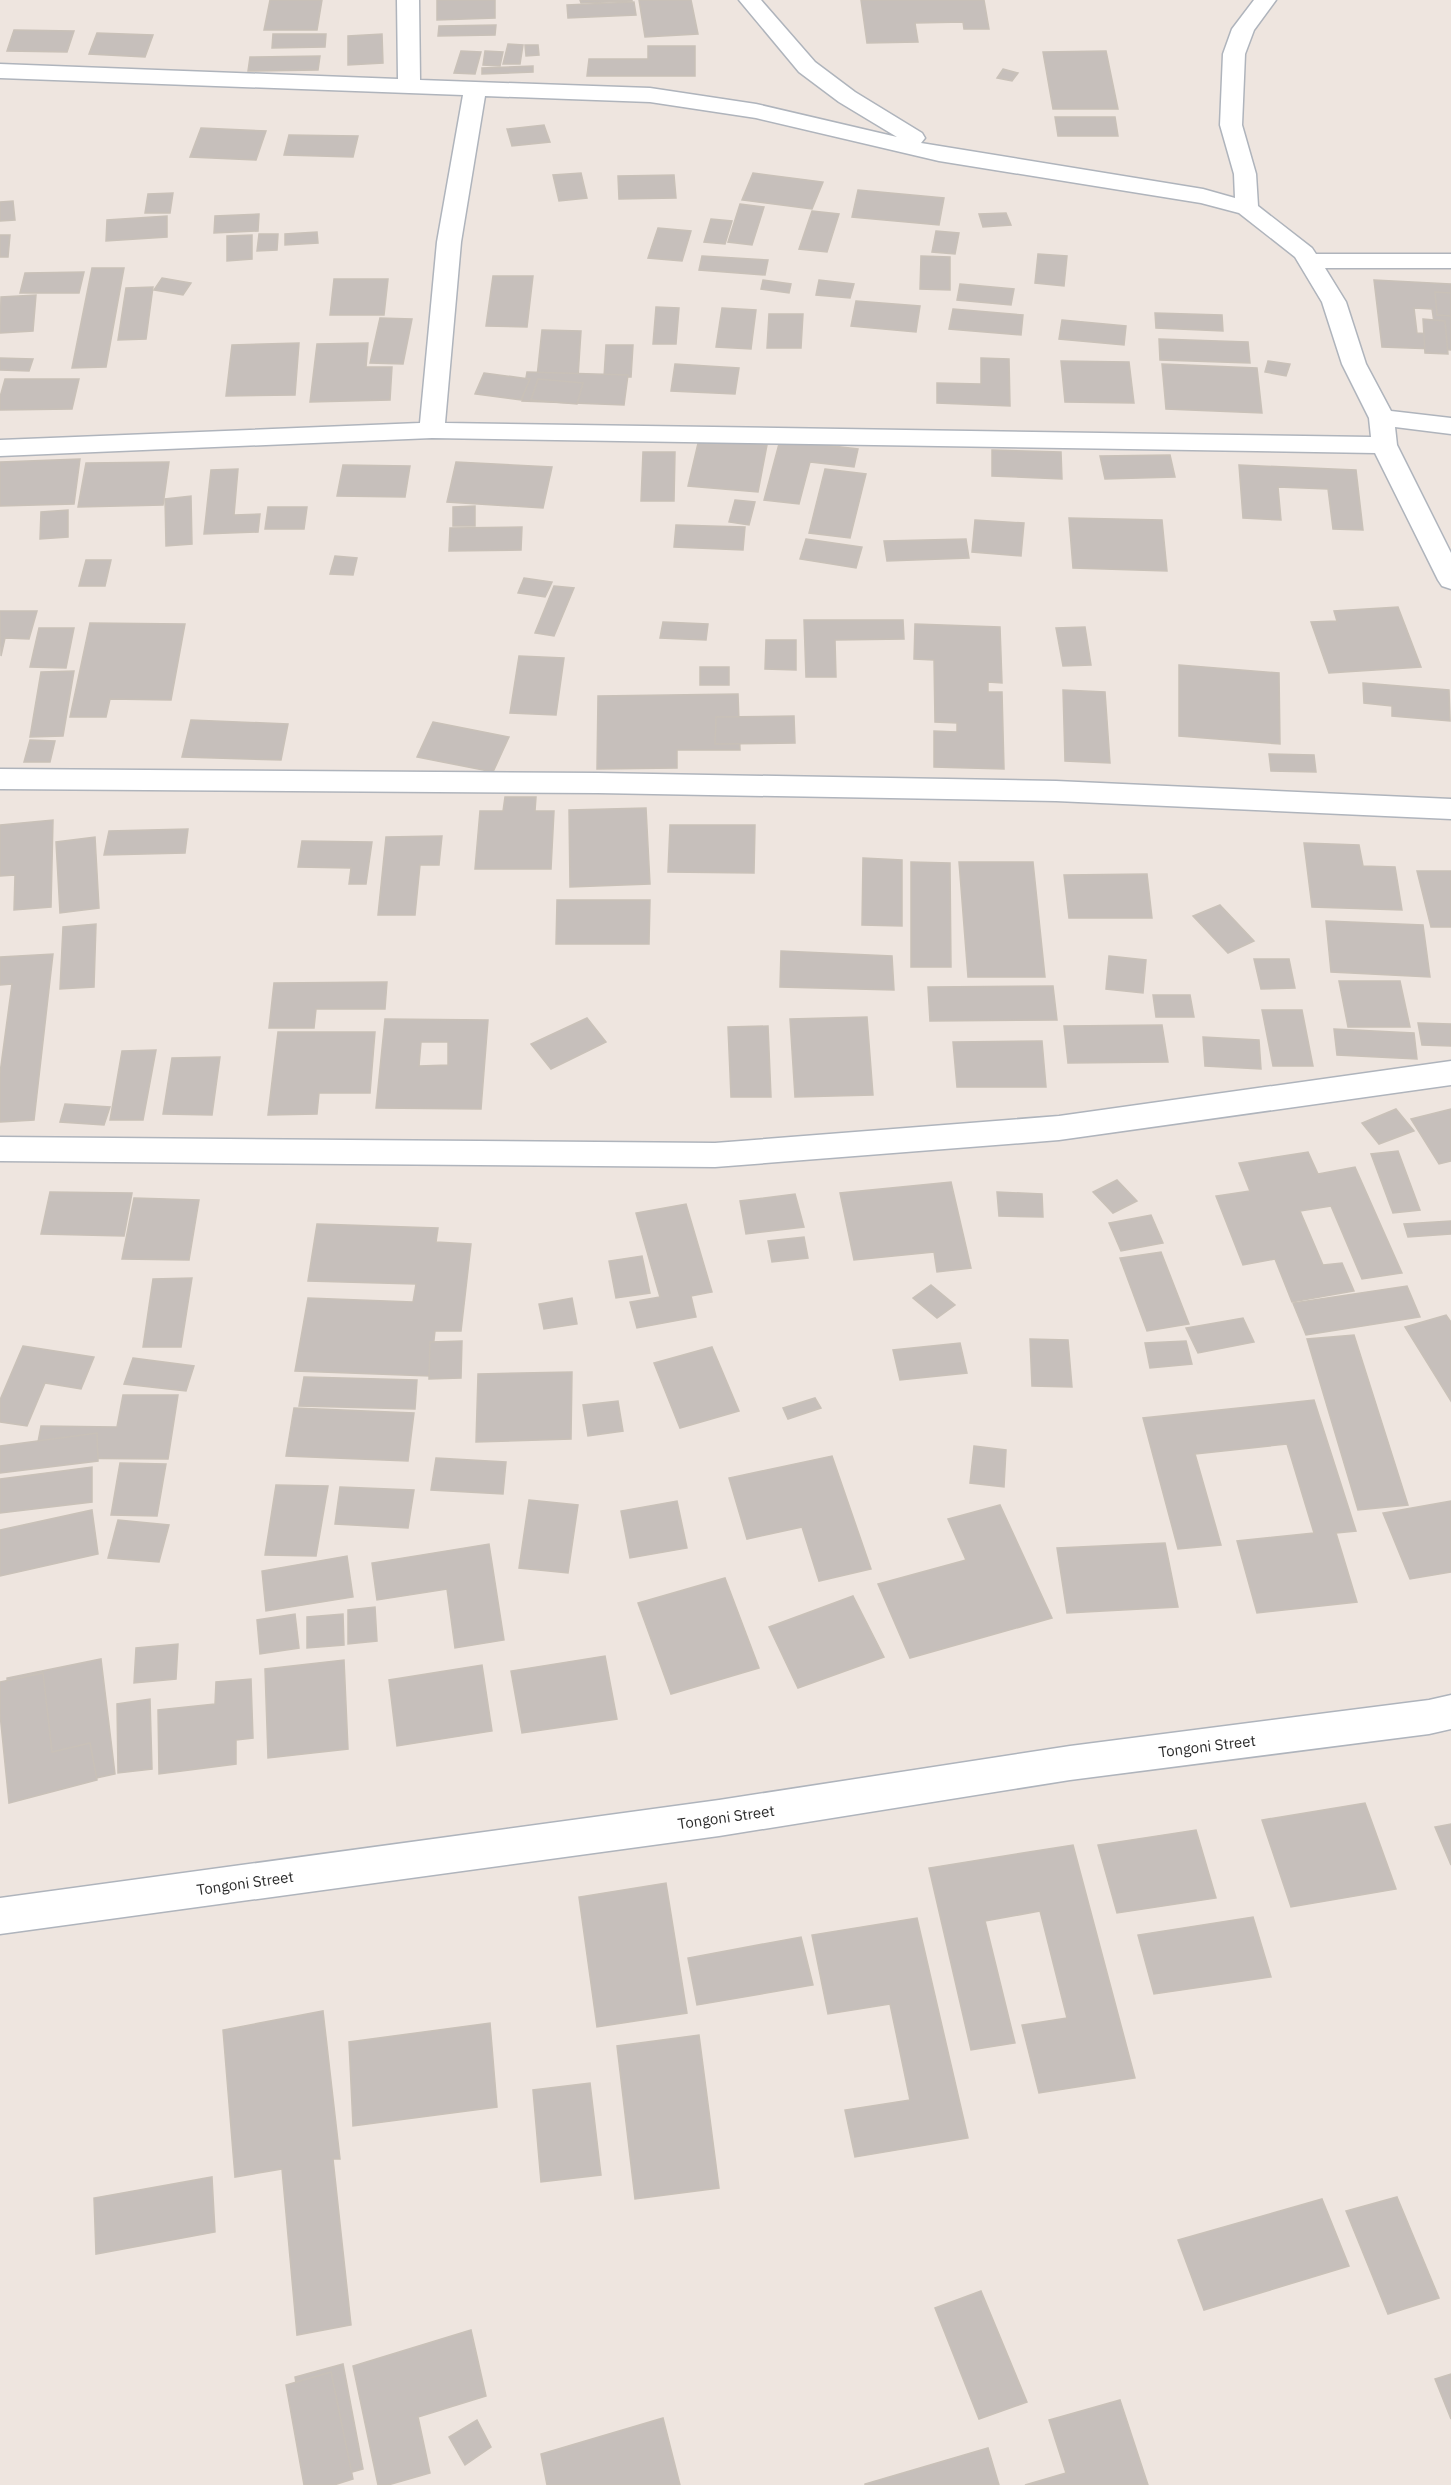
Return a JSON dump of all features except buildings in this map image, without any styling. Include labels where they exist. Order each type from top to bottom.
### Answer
[{"type":"street","points":[[408,0],[410,87]]},
{"type":"street","points":[[750,0],[807,67],[847,96],[939,154]]},
{"type":"street","points":[[1247,208],[1245,174],[1231,125],[1234,54],[1243,29],[1265,0]]},
{"type":"street","points":[[0,71],[650,95],[756,111],[939,154],[1193,194],[1247,208],[1304,253],[1334,302],[1354,364],[1382,418],[1384,445],[1451,580]]},
{"type":"street","points":[[432,430],[449,242],[475,90]]},
{"type":"street","points":[[1310,261],[1451,261]]},
{"type":"street","points":[[1382,418],[1451,426]]},
{"type":"street","points":[[0,448],[432,430],[1384,445]]},
{"type":"street","points":[[0,779],[598,783],[1056,791],[1451,809]]},
{"type":"street","points":[[0,1149],[715,1155],[1059,1128],[1451,1073]]},
{"type":"street","name":"Tongoni Street","points":[[0,1916],[719,1818],[1070,1763],[1429,1717],[1451,1712]]}]
